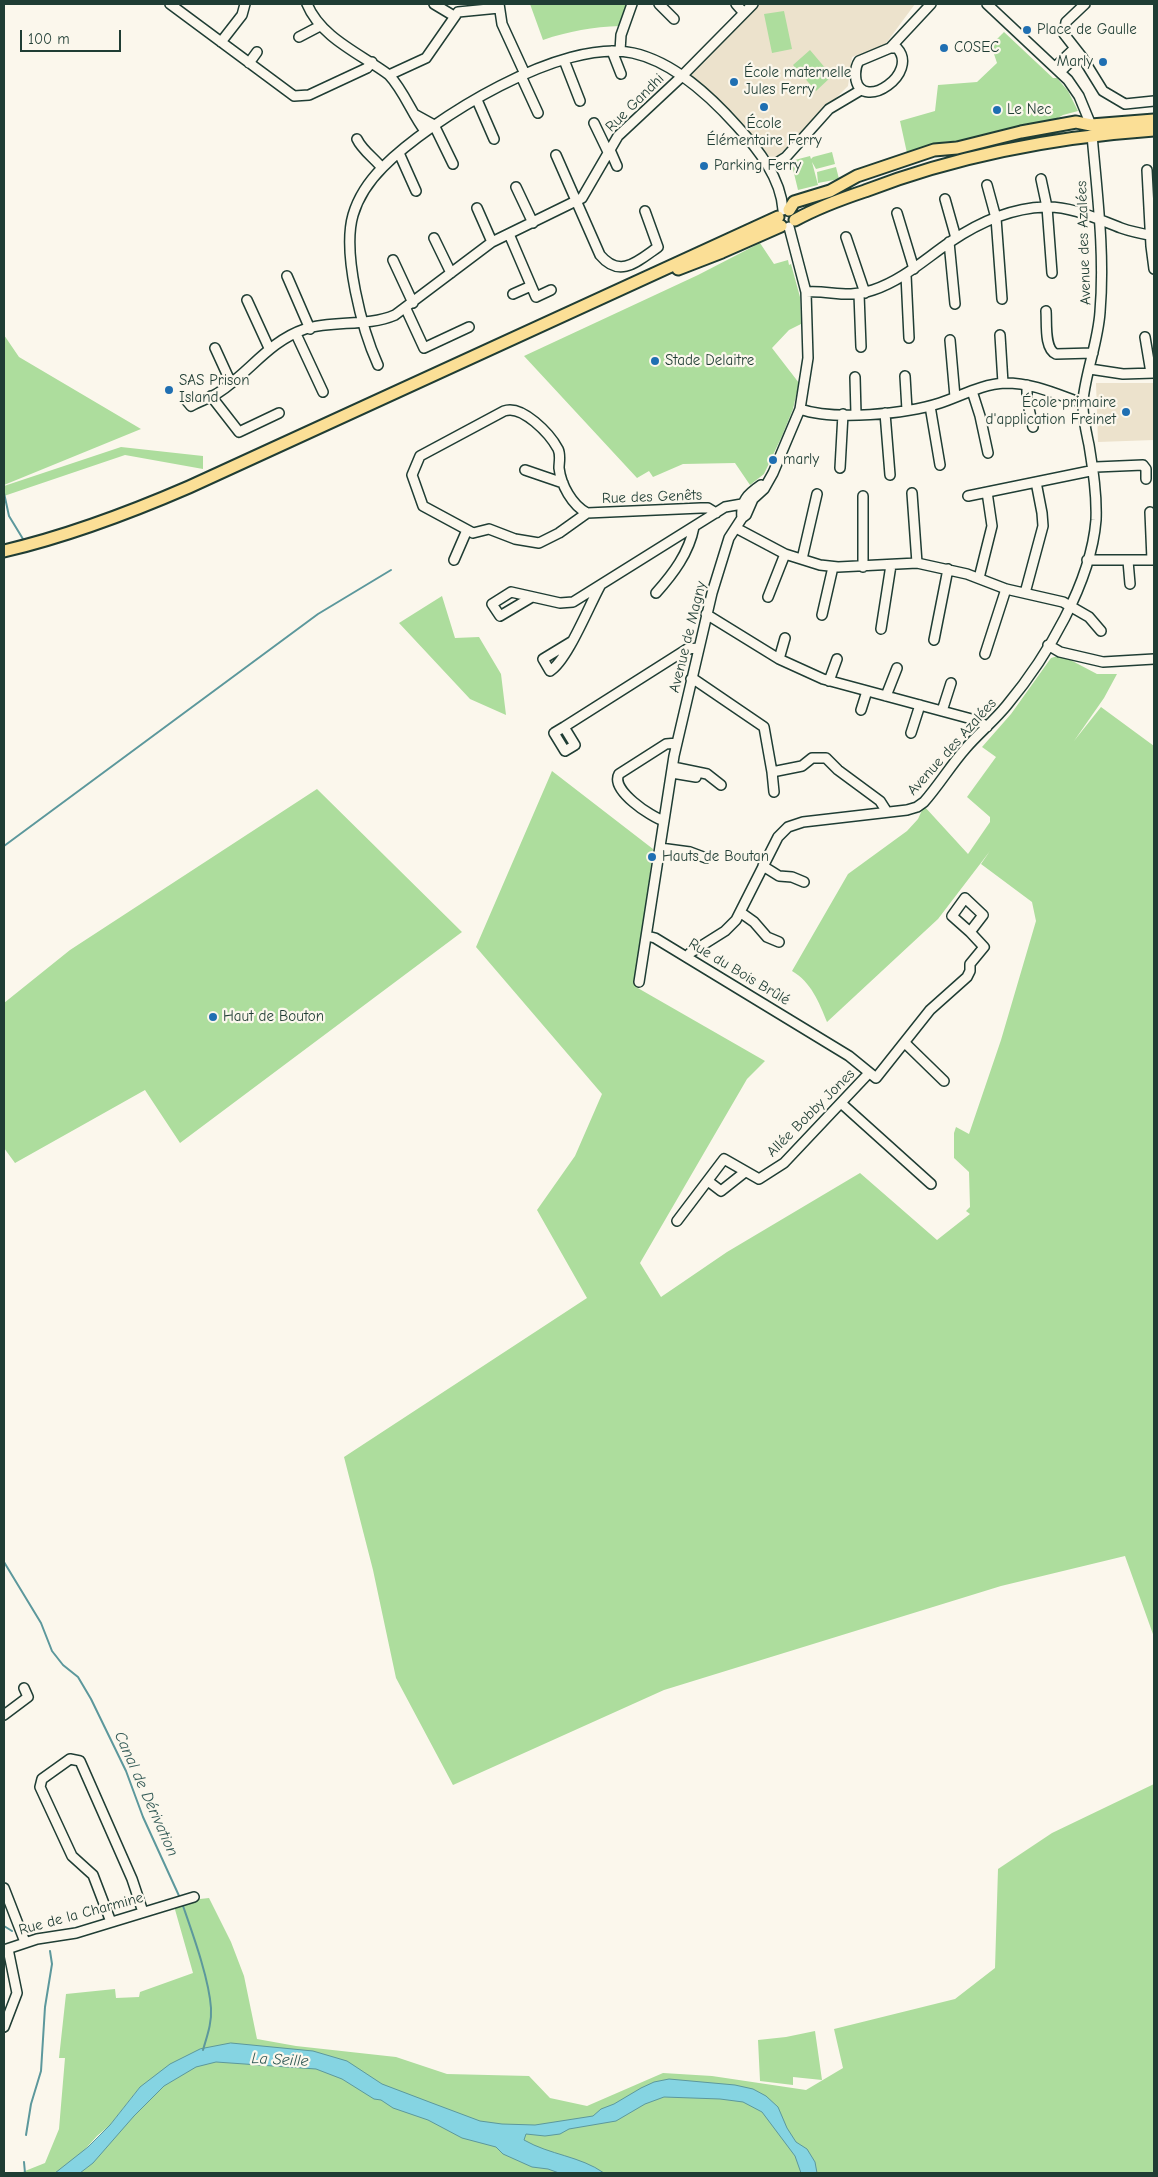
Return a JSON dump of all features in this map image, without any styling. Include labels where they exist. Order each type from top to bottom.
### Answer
[{"type":"main road","points":[[4,551],[61,536],[190,487],[627,286],[786,218],[876,186],[996,151],[1092,130],[1154,120]]},
{"type":"main road","points":[[786,218],[794,202],[830,191],[858,176],[934,150],[957,148],[1021,132],[1076,122],[1092,130],[1154,130]]},
{"type":"street","points":[[170,4],[291,95],[298,97],[309,95],[366,68],[372,62]]},
{"type":"street","points":[[222,42],[242,15],[245,4]]},
{"type":"street","points":[[307,4],[320,26],[389,75],[414,114],[416,121],[425,131]]},
{"type":"street","points":[[434,4],[446,13],[454,16]]},
{"type":"street","points":[[621,74],[616,51],[632,4]]},
{"type":"street","points":[[659,4],[674,19]]},
{"type":"street","points":[[736,4],[744,13]]},
{"type":"street","name":"Rue Gandhi","points":[[186,400],[191,406],[211,396],[231,383],[269,348],[296,334],[310,329],[383,320],[409,306],[492,242],[577,201],[587,192],[609,151],[622,132],[754,4]]},
{"type":"street","points":[[890,48],[897,48],[902,57],[902,68],[888,86],[869,93],[861,90],[856,78],[857,64],[865,57],[882,53],[890,48],[930,4]]},
{"type":"street","name":"Avenue des Azalées","points":[[687,957],[690,953],[725,931],[740,912],[780,834],[793,824],[912,809],[920,805],[966,748],[987,727],[1023,684],[1071,606],[1093,542],[1096,500],[1083,402],[1093,353],[1101,297],[1100,219],[1092,130],[1080,96],[1068,80],[987,4]]},
{"type":"street","points":[[1085,4],[1064,26],[1065,38],[1077,51],[1100,88],[1125,104],[1154,101]]},
{"type":"street","points":[[389,75],[426,58],[454,16],[464,10],[499,6],[502,24],[538,113]]},
{"type":"street","points":[[299,37],[320,26]]},
{"type":"street","name":"Avenue de Magny","points":[[362,322],[351,250],[352,218],[361,197],[382,168],[434,124],[523,75],[564,60],[616,51],[649,58],[681,76],[729,117],[745,135],[769,168],[777,185],[806,292],[808,358],[800,409],[785,447],[769,479],[746,504],[746,515],[728,538],[706,614],[672,770],[639,982]]},
{"type":"street","points":[[1057,70],[1077,51]]},
{"type":"street","points":[[249,63],[257,52]]},
{"type":"street","points":[[564,60],[580,101]]},
{"type":"street","points":[[769,168],[786,157],[830,109],[861,90]]},
{"type":"street","points":[[477,100],[494,139]]},
{"type":"street","points":[[414,114],[434,124],[453,164]]},
{"type":"street","name":"Rue Gandhi","points":[[594,123],[617,166]]},
{"type":"street","points":[[357,139],[361,147],[371,154],[382,168]]},
{"type":"street","points":[[399,153],[416,191]]},
{"type":"street","points":[[556,155],[600,255],[605,261],[620,267],[629,266],[658,248],[646,211]]},
{"type":"street","points":[[1147,170],[1154,268]]},
{"type":"street","points":[[1041,179],[1047,207],[1052,272]]},
{"type":"street","points":[[987,186],[996,218],[1002,299]]},
{"type":"street","points":[[516,187],[533,223]]},
{"type":"street","points":[[945,199],[952,240],[955,304]]},
{"type":"street","points":[[806,292],[837,295],[862,293],[883,286],[906,274],[952,240],[996,218],[1014,212],[1047,207],[1074,211],[1123,229],[1152,236]]},
{"type":"street","points":[[477,208],[492,242]]},
{"type":"street","points":[[897,213],[914,268]]},
{"type":"street","points":[[509,234],[536,297],[551,290]]},
{"type":"street","points":[[846,237],[862,293],[861,346]]},
{"type":"street","points":[[434,238],[450,273]]},
{"type":"street","points":[[393,260],[424,348],[470,327]]},
{"type":"street","points":[[906,274],[909,338]]},
{"type":"street","points":[[287,276],[310,329]]},
{"type":"street","points":[[512,294],[531,286]]},
{"type":"street","points":[[247,300],[269,348]]},
{"type":"street","points":[[1046,312],[1049,347],[1052,352],[1056,354],[1093,353]]},
{"type":"street","points":[[362,322],[367,342],[378,365]]},
{"type":"street","points":[[296,334],[323,392]]},
{"type":"street","points":[[1000,335],[1003,383]]},
{"type":"street","points":[[1090,369],[1117,374],[1153,373],[1145,337]]},
{"type":"street","points":[[950,340],[955,397]]},
{"type":"street","points":[[215,348],[231,383]]},
{"type":"street","points":[[905,376],[907,410]]},
{"type":"street","points":[[855,377],[856,414]]},
{"type":"street","points":[[800,409],[810,412],[843,414],[885,413],[930,406],[972,391],[1003,383],[1027,385],[1083,402]]},
{"type":"street","points":[[1027,385],[1027,399],[1033,427]]},
{"type":"street","points":[[972,391],[988,453]]},
{"type":"street","points":[[211,396],[239,432],[280,413]]},
{"type":"street","points":[[930,406],[940,465]]},
{"type":"street","name":"Rue des Genêts","points":[[587,513],[559,533],[539,543],[515,539],[490,529],[476,533],[423,506],[412,475],[420,456],[504,411],[512,410],[528,416],[555,445],[559,454],[559,469],[563,483],[579,509],[587,513],[708,508],[716,513]]},
{"type":"street","points":[[885,413],[890,474]]},
{"type":"street","points":[[840,468],[843,414]]},
{"type":"street","points":[[968,496],[1096,467],[1143,465],[1146,466],[1146,480]]},
{"type":"street","points":[[525,470],[563,483]]},
{"type":"street","points":[[1025,594],[1043,526],[1036,482]]},
{"type":"street","points":[[979,578],[992,526],[986,492]]},
{"type":"street","points":[[912,493],[917,563]]},
{"type":"street","points":[[802,560],[817,494]]},
{"type":"street","points":[[863,496],[863,567]]},
{"type":"street","points":[[532,597],[567,603],[580,599],[725,507],[746,504]]},
{"type":"street","points":[[1087,560],[1153,560],[1150,512]]},
{"type":"street","points":[[656,593],[673,574],[689,545],[694,527]]},
{"type":"street","points":[[736,528],[785,554],[833,567],[917,563],[948,569],[979,578],[1006,589],[1063,602],[1089,616],[1101,631]]},
{"type":"street","points":[[454,560],[467,530]]},
{"type":"street","points":[[768,597],[785,554]]},
{"type":"street","points":[[1128,560],[1130,584]]},
{"type":"street","points":[[881,629],[891,565]]},
{"type":"street","points":[[822,615],[833,567]]},
{"type":"street","points":[[934,640],[948,569]]},
{"type":"street","points":[[571,642],[600,586]]},
{"type":"street","points":[[985,654],[1006,589]]},
{"type":"street","points":[[706,614],[778,659],[829,681],[979,721],[987,727]]},
{"type":"street","points":[[778,659],[785,638]]},
{"type":"street","points":[[1048,645],[1060,652],[1103,662],[1154,658]]},
{"type":"street","points":[[564,728],[687,649],[698,648]]},
{"type":"street","points":[[829,681],[836,659]]},
{"type":"street","points":[[886,696],[897,668]]},
{"type":"street","points":[[691,679],[764,727],[774,792]]},
{"type":"street","points":[[942,711],[951,683]]},
{"type":"street","points":[[860,710],[867,691]]},
{"type":"street","points":[[911,733],[920,705]]},
{"type":"street","points":[[664,821],[626,797],[617,778],[619,774],[666,744],[677,743]]},
{"type":"street","points":[[772,772],[802,766],[812,758],[826,758],[838,770],[880,801],[887,812]]},
{"type":"street","points":[[672,770],[712,778],[720,784]]},
{"type":"street","points":[[660,850],[689,857],[695,855],[706,858]]},
{"type":"street","points":[[763,866],[779,876],[804,882]]},
{"type":"street","points":[[740,912],[754,922],[765,936],[779,942]]},
{"type":"street","name":"Allée Bobby Jones","points":[[815,1035],[849,1056],[876,1078],[930,1010],[967,977],[970,971],[970,964],[984,947],[970,932]]},
{"type":"street","name":"Rue du Bois Brûlé","points":[[647,936],[655,938],[815,1035]]},
{"type":"street","points":[[905,1043],[944,1081]]},
{"type":"street","name":"Allée Bobby Jones","points":[[676,1222],[724,1159],[759,1179],[784,1163],[870,1072]]},
{"type":"street","points":[[840,1103],[931,1184]]},
{"type":"street","points":[[708,1181],[721,1191],[745,1172]]},
{"type":"street","points":[[4,1715],[28,1697],[24,1688]]},
{"type":"street","points":[[111,1922],[94,1875],[72,1856],[40,1787],[42,1778],[70,1759],[80,1762],[125,1862],[143,1912]]},
{"type":"street","points":[[4,1888],[25,1942]]},
{"type":"street","name":"Rue de la Charmine","points":[[6,1950],[25,1942],[76,1933],[192,1897]]},
{"type":"street","points":[[4,2027],[17,1993],[6,1950]]},
{"type":"shaded area","points":[[759,4],[915,4],[884,46],[852,57],[848,86],[773,161],[748,131],[689,76]]},
{"type":"shaded area","name":"École primaire d'application Freinet","points":[[1096,383],[1154,383],[1154,440],[1098,442]]},
{"type":"green space","points":[[530,4],[628,4],[620,26],[581,30],[543,40]]},
{"type":"green space","points":[[784,11],[792,49],[772,53],[764,14]]},
{"type":"green space","points":[[1004,32],[1053,78],[1057,78],[1068,91],[1078,111],[1063,115],[1049,123],[960,141],[942,142],[907,153],[900,121],[935,111],[938,85],[977,82],[997,63],[991,45]]},
{"type":"green space","points":[[810,50],[832,76],[816,91],[793,65]]},
{"type":"green space","points":[[832,152],[835,164],[816,169],[812,162],[818,185],[798,190],[791,161],[810,156],[811,159]]},
{"type":"green space","points":[[836,167],[839,179],[818,183],[817,172]]},
{"type":"green space","name":"Stade Delaitre","points":[[760,243],[774,264],[788,260],[789,265],[791,264],[800,297],[801,324],[789,330],[772,348],[799,383],[793,409],[764,474],[750,485],[735,463],[683,464],[653,477],[649,471],[637,478],[524,356],[698,275]]},
{"type":"green space","points":[[4,335],[19,357],[141,429],[4,485]]},
{"type":"green space","points":[[121,447],[203,456],[203,469],[125,455],[4,496],[4,486]]},
{"type":"green space","points":[[442,596],[455,638],[479,637],[501,674],[506,715],[470,699],[399,623]]},
{"type":"green space","points":[[1061,655],[1097,674],[1117,674],[1104,698],[1074,741],[1101,707],[1154,746],[1154,1637],[1125,1556],[1001,1586],[664,1690],[453,1785],[396,1678],[373,1570],[344,1457],[587,1298],[537,1210],[575,1156],[602,1094],[476,947],[552,771],[653,849],[636,987],[765,1061],[747,1079],[640,1263],[661,1297],[727,1252],[860,1173],[937,1240],[970,1214],[966,1211],[970,1207],[969,1172],[954,1158],[954,1133],[956,1127],[969,1134],[1001,1040],[1036,921],[1032,902],[981,864],[990,851],[938,919],[827,1022],[809,987],[792,971],[848,874],[907,831],[918,819],[924,806],[968,854],[990,822],[990,817],[967,797],[996,757],[982,747],[1011,714],[1051,658]]},
{"type":"green space","points":[[317,789],[462,932],[180,1143],[145,1090],[15,1163],[4,1148],[4,1003],[70,950]]},
{"type":"green space","points":[[1154,1784],[1154,2173],[76,2173],[108,2134],[140,2087],[110,2125],[97,2136],[64,2173],[20,2173],[45,2163],[59,2129],[65,2058],[59,2058],[66,1994],[115,1989],[116,1998],[139,1997],[140,1992],[193,1973],[174,1906],[191,1900],[209,1898],[231,1942],[244,1976],[257,2039],[296,2046],[396,2057],[447,2074],[529,2076],[550,2098],[587,2106],[663,2073],[712,2076],[806,2090],[843,2068],[834,2029],[955,1999],[995,1968],[998,1869],[1052,1833]]},
{"type":"green space","points":[[815,2031],[822,2080],[793,2077],[793,2085],[760,2081],[758,2040]]},
{"type":"water","name":"La Seille","points":[[231,2043],[313,2051],[347,2061],[382,2084],[480,2121],[502,2124],[535,2125],[593,2116],[601,2109],[614,2104],[641,2088],[654,2082],[669,2079],[735,2085],[753,2089],[766,2096],[778,2107],[787,2128],[796,2142],[807,2149],[815,2162],[817,2173],[801,2173],[795,2156],[762,2112],[743,2102],[720,2099],[664,2097],[645,2104],[616,2121],[569,2129],[560,2134],[545,2136],[526,2134],[524,2140],[534,2145],[595,2167],[604,2173],[559,2173],[548,2169],[532,2167],[503,2154],[496,2147],[462,2138],[428,2120],[393,2108],[381,2100],[374,2099],[342,2079],[316,2069],[216,2062],[196,2067],[164,2086],[134,2116],[93,2163],[80,2173],[55,2173],[88,2147],[110,2125],[140,2087],[170,2064],[200,2049]]},
{"type":"waterway","points":[[4,493],[9,516],[23,539]]},
{"type":"waterway","points":[[4,846],[318,614],[391,570]]},
{"type":"waterway","name":"Canal de Dérivation","points":[[4,1562],[41,1623],[52,1651],[63,1665],[78,1677],[91,1699],[126,1771],[143,1817],[180,1898]]},
{"type":"waterway","name":"Canal de Dérivation","points":[[182,1903],[200,1955],[210,1996],[211,2019],[203,2050]]},
{"type":"waterway","points":[[4,1926],[12,1931]]},
{"type":"waterway","points":[[26,2135],[31,2104],[41,2071],[45,2007],[52,1964],[50,1951]]},
{"type":"waterway","points":[[24,2162],[25,2173]]},
{"type":"place","name":"Place de Gaulle","points":[[1027,30]]},
{"type":"place","name":"COSEC","points":[[944,48]]},
{"type":"place","name":"Marly","points":[[1103,62]]},
{"type":"place","name":"École maternelle Jules Ferry","points":[[734,82]]},
{"type":"place","name":"École Élémentaire Ferry","points":[[764,107]]},
{"type":"place","name":"Le Nec","points":[[997,110]]},
{"type":"place","name":"Parking Ferry","points":[[704,166]]},
{"type":"place","name":"Stade Delaitre","points":[[655,361]]},
{"type":"place","name":"SAS Prison Island","points":[[169,390]]},
{"type":"place","name":"École primaire d'application Freinet","points":[[1126,412]]},
{"type":"place","name":"marly","points":[[773,460]]},
{"type":"place","name":"Hauts de Boutan","points":[[652,857]]},
{"type":"place","name":"Haut de Bouton","points":[[213,1017]]}]
